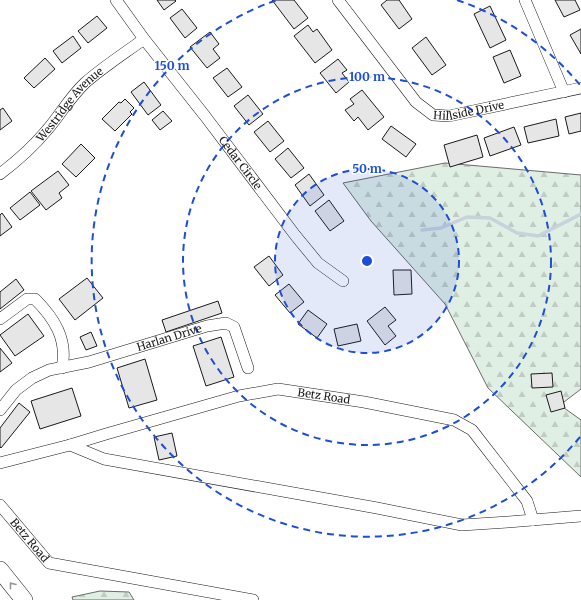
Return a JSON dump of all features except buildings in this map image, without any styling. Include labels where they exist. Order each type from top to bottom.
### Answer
[{"type":"main road","points":[[0,570],[24,600]]},
{"type":"street","name":"Cedar Circle","points":[[116,0],[294,235],[318,262],[343,281]]},
{"type":"street","name":"Hillside Drive","points":[[338,0],[416,102],[433,115],[449,116],[581,88]]},
{"type":"street","points":[[525,0],[564,92]]},
{"type":"street","name":"Westridge Avenue","points":[[0,174],[17,161],[48,130],[66,105],[86,83],[144,38]]},
{"type":"street","points":[[0,319],[27,299],[35,299],[49,313],[60,333],[64,356],[62,368]]},
{"type":"street","name":"Harlan Drive","points":[[0,410],[16,390],[32,378],[48,370],[89,362],[207,326],[226,323],[234,327],[248,368]]},
{"type":"street","name":"Betz Road","points":[[0,463],[70,445],[239,396],[278,389],[364,402],[454,420],[472,430],[527,501],[533,520]]},
{"type":"street","points":[[70,445],[104,459],[462,525],[581,516]]},
{"type":"street","name":"Betz Road","points":[[0,505],[49,563],[253,600]]},
{"type":"green space","points":[[445,163],[581,175],[581,389],[560,405],[581,420],[581,477],[488,388],[445,304],[371,221],[343,183]]},
{"type":"green space","points":[[100,591],[129,592],[134,600],[73,600],[72,597]]},
{"type":"waterway","points":[[422,230],[441,228],[467,217],[490,218],[517,233],[538,236],[581,214]]}]
